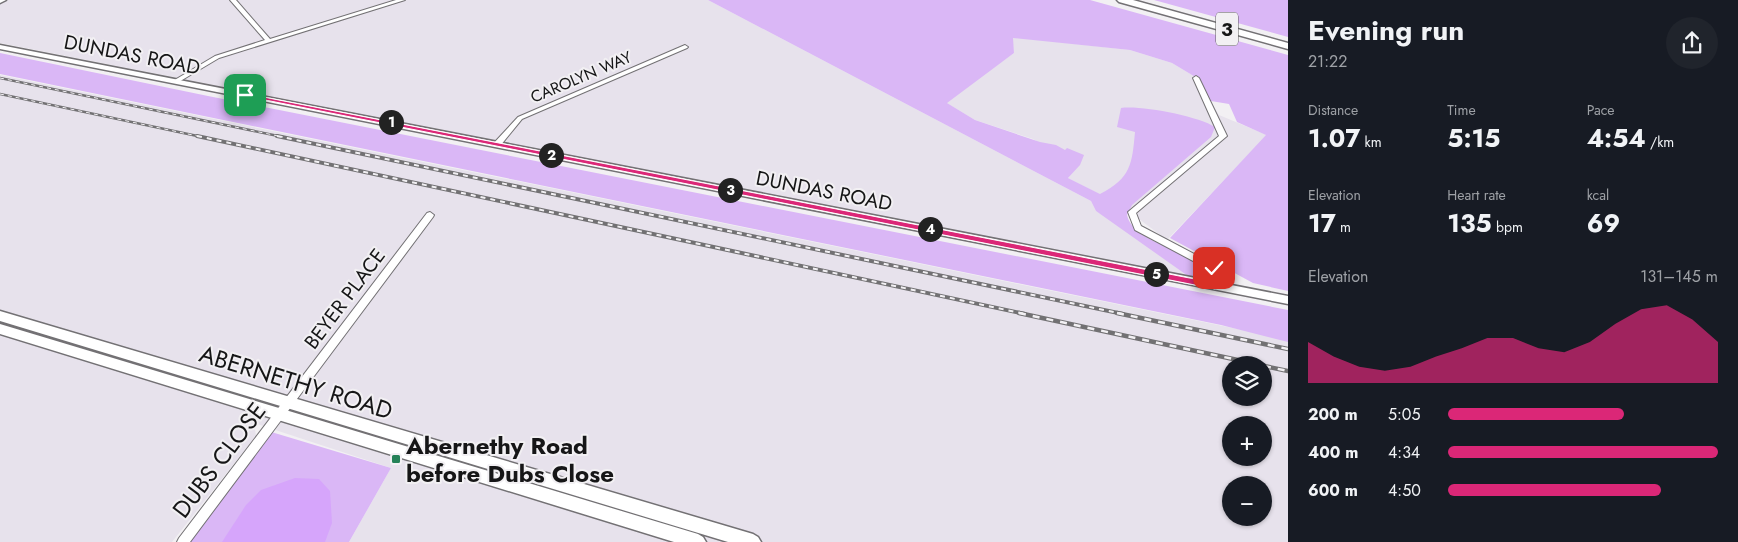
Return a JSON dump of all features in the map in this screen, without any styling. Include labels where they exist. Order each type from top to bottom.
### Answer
[{"type":"highway","name":"3","points":[[1122,0],[1288,46]]},
{"type":"highway","name":"3","points":[[1144,0],[1288,40]]},
{"type":"main road","name":"DUNDAS ROAD","points":[[0,47],[1288,300]]},
{"type":"main road","name":"ABERNETHY ROAD","points":[[0,316],[698,542]]},
{"type":"main road","name":"ABERNETHY ROAD","points":[[0,329],[753,542]]},
{"type":"street","points":[[233,0],[269,41]]},
{"type":"street","points":[[175,82],[217,57],[402,0]]},
{"type":"street","name":"CAROLYN WAY","points":[[496,144],[520,118],[685,47]]},
{"type":"street","points":[[1196,78],[1223,136],[1132,212],[1138,228],[1214,268],[1215,286]]},
{"type":"street","name":"BEYER PLACE","points":[[285,409],[430,215]]},
{"type":"street","name":"DUBS CLOSE","points":[[183,542],[285,409]]},
{"type":"shaded area","points":[[0,0],[708,0],[1091,201],[1096,211],[1191,264],[1188,276],[0,43]]},
{"type":"shaded area","points":[[708,0],[1090,0],[1288,55],[1288,291],[1253,283],[1170,238],[1266,135],[1237,122],[1229,104],[1211,101],[1197,78],[1172,63],[1130,50],[1013,38],[1014,53],[947,103],[975,120],[1084,155],[1080,165],[1068,178],[1100,194],[1124,176],[1133,153],[1135,132],[1117,127],[1121,108],[1141,108],[1169,112],[1196,119],[1215,127],[1211,137],[1132,205],[1127,215],[1132,225],[1141,234],[1179,252],[1200,266],[1206,275],[1202,278],[1188,276],[1096,211],[1091,201]]},
{"type":"shaded area","points":[[1154,0],[1288,0],[1288,37]]},
{"type":"shaded area","points":[[1012,37],[1130,50],[1172,63],[1197,78],[1219,115],[1267,135],[1167,240],[1119,204],[1068,178],[1079,165],[1033,139],[975,120],[945,102],[1014,53]]},
{"type":"shaded area","points":[[0,53],[1288,310],[1288,342],[1221,325],[0,74]]},
{"type":"shaded area","points":[[0,75],[1262,334],[1288,341],[1288,542],[349,542],[391,468],[254,423],[256,436],[172,542],[0,542]]},
{"type":"shaded area","points":[[268,431],[391,468],[349,542],[183,542]]},
{"type":"shaded area","points":[[295,478],[319,479],[330,491],[332,523],[325,542],[222,542],[246,505],[261,490]]},
{"type":"railway","points":[[0,78],[283,137]]},
{"type":"railway","points":[[0,94],[202,137]]},
{"type":"railway","points":[[197,136],[1025,314]]},
{"type":"railway","points":[[277,136],[1123,314]]},
{"type":"railway","points":[[1019,313],[1222,357]]},
{"type":"railway","points":[[1117,313],[1288,349]]},
{"type":"railway","points":[[1272,368],[1288,371]]},
{"type":"place","name":"Abernethy Road before Dubs Close","points":[[396,459]]},
{"type":"route","points":[[245,95],[346,113],[1215,286],[1214,268]]}]
